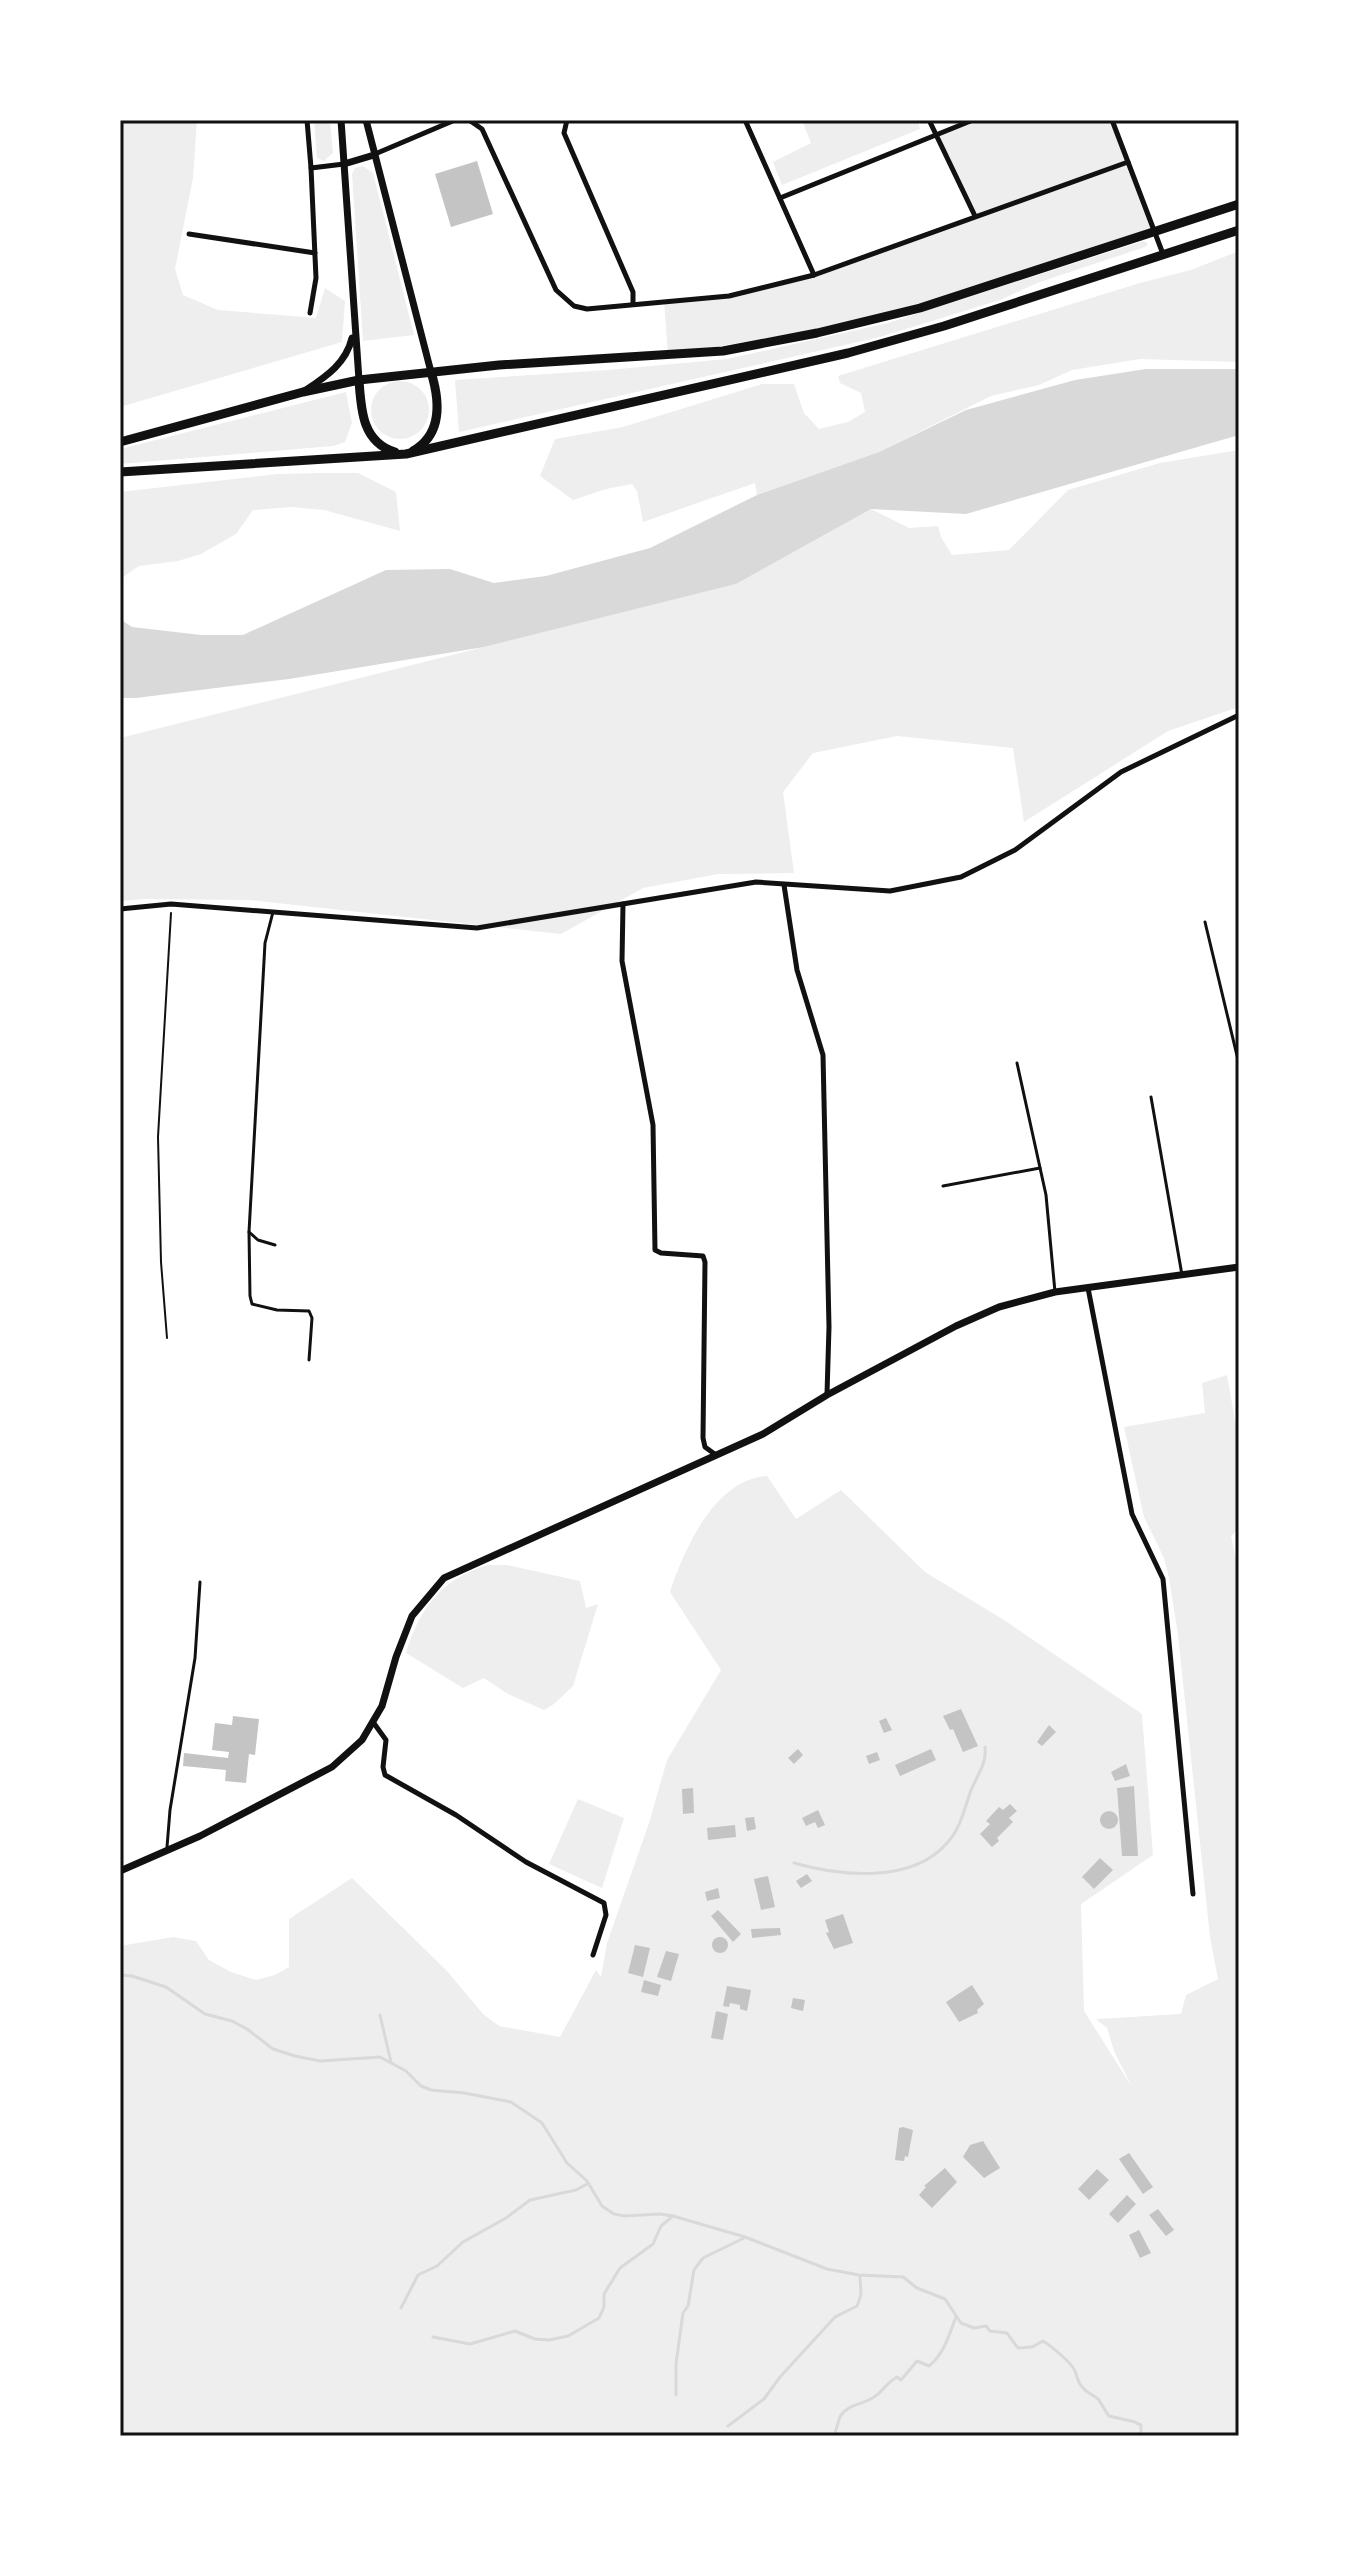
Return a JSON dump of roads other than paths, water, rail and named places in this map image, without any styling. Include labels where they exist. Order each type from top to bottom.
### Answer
[{"type":"main road","points":[[120,442],[303,392],[359,380],[739,348],[817,333],[920,308],[1239,204]]},
{"type":"main road","points":[[120,472],[406,454],[848,353],[944,326],[1239,230]]},
{"type":"main road","points":[[359,380],[363,415],[373,440],[392,452],[406,454],[417,449],[434,429],[438,415],[431,372]]},
{"type":"street","points":[[307,120],[316,278],[310,313]]},
{"type":"street","points":[[341,120],[359,380]]},
{"type":"street","points":[[366,120],[431,372]]},
{"type":"street","points":[[311,168],[344,164],[374,155],[455,120]]},
{"type":"street","points":[[469,120],[482,129],[556,290],[574,306],[587,309],[729,296],[814,275],[1128,162]]},
{"type":"street","points":[[567,120],[564,133],[633,292],[633,304]]},
{"type":"street","points":[[745,120],[814,275]]},
{"type":"street","points":[[929,120],[975,216]]},
{"type":"street","points":[[780,198],[973,120]]},
{"type":"street","points":[[1112,120],[1163,255]]},
{"type":"street","points":[[189,234],[315,253]]},
{"type":"street","points":[[303,392],[331,373],[348,353],[354,328]]},
{"type":"street","points":[[120,909],[171,904],[477,928],[756,882],[890,891],[961,877],[1015,850],[1121,772],[1239,715]]},
{"type":"street","points":[[783,884],[797,970],[823,1055],[829,1327],[827,1395]]},
{"type":"street","points":[[623,904],[622,961],[653,1125],[655,1250],[703,1256],[705,1262],[703,1438],[705,1447],[716,1456]]},
{"type":"street","points":[[120,1871],[200,1836],[332,1767],[362,1740],[382,1706],[412,1616],[444,1578],[763,1434],[827,1395],[956,1326],[999,1307],[1055,1292],[1239,1267]]},
{"type":"street","points":[[1087,1287],[1132,1514],[1163,1579],[1193,1894]]},
{"type":"street","points":[[373,1721],[386,1740],[385,1775],[456,1815],[526,1862],[604,1903],[606,1915],[593,1955]]},
{"type":"lane","points":[[273,912],[265,943],[249,1232],[250,1296],[252,1304],[277,1310],[309,1311],[312,1318],[309,1360]]},
{"type":"lane","points":[[1205,922],[1239,1064]]},
{"type":"lane","points":[[1017,1063],[1046,1195],[1055,1292]]},
{"type":"lane","points":[[1151,1097],[1182,1275]]},
{"type":"lane","points":[[943,1186],[1040,1168]]},
{"type":"lane","points":[[249,1232],[258,1240],[275,1245]]},
{"type":"lane","points":[[167,1851],[170,1810],[195,1658],[200,1582]]},
{"type":"waterway","points":[[794,1863],[832,1871],[875,1873],[895,1871],[932,1856],[947,1843],[958,1826],[983,1765],[985,1747]]},
{"type":"waterway","points":[[120,1975],[166,1987],[205,2014],[232,2021],[247,2029],[273,2049],[320,2061],[380,2057],[431,2090],[511,2102],[542,2123],[567,2163],[587,2181],[602,2206],[614,2214],[673,2216],[745,2237],[827,2269],[859,2275],[903,2277],[917,2288],[945,2299],[961,2323],[1007,2333],[1018,2348],[1032,2347],[1043,2341],[1069,2363],[1081,2386],[1098,2399],[1109,2416],[1135,2422]]},
{"type":"waterway","points":[[380,2015],[391,2062]]},
{"type":"waterway","points":[[401,2308],[418,2275],[437,2266],[463,2242],[506,2218],[530,2200],[576,2190],[587,2184]]},
{"type":"waterway","points":[[433,2337],[470,2344],[515,2331],[535,2339],[568,2336],[599,2318],[604,2307],[604,2294],[620,2268],[653,2244],[661,2226],[673,2216]]},
{"type":"waterway","points":[[676,2395],[676,2364],[683,2313],[688,2306],[694,2270],[703,2258],[744,2238]]},
{"type":"waterway","points":[[728,2426],[764,2399],[835,2317],[857,2306],[861,2295],[860,2277]]},
{"type":"waterway","points":[[834,2436],[840,2417],[847,2409],[873,2398],[897,2377],[901,2380],[917,2361],[929,2366],[946,2344],[956,2317]]},
{"type":"waterway","points":[[1136,2423],[1141,2425],[1141,2436]]}]
